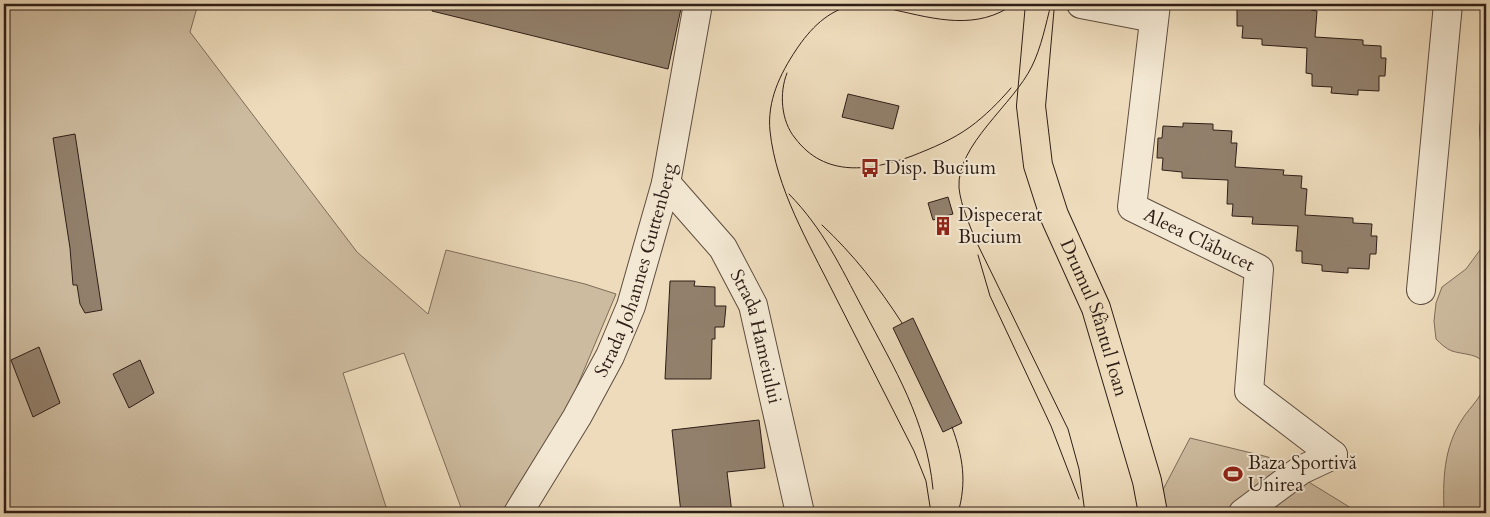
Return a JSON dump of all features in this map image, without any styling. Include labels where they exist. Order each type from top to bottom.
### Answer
[{"type":"main road","name":"Drumul Sfântul Ioan","points":[[1040,4],[1031,106],[1038,165],[1054,215],[1096,308],[1144,472],[1153,513]]},
{"type":"street","name":"Strada Johannes Guttenberg","points":[[518,513],[577,417],[610,356],[631,306],[666,183],[698,4]]},
{"type":"street","points":[[1081,4],[1155,11]]},
{"type":"street","points":[[1421,290],[1448,4]]},
{"type":"street","name":"Aleea Clăbucet","points":[[1155,11],[1132,207],[1259,269],[1249,391],[1334,455],[1301,470],[1243,513]]},
{"type":"street","name":"Strada Hameiului","points":[[666,183],[723,248],[753,305],[800,513]]},
{"type":"shaded area","points":[[4,4],[198,4],[190,32],[357,252],[428,314],[446,250],[585,284],[616,294],[565,415],[504,513],[463,513],[404,353],[343,373],[388,513],[4,513]]},
{"type":"shaded area","points":[[1486,95],[1486,161],[1481,143],[1480,128]]},
{"type":"shaded area","points":[[1486,242],[1486,367],[1480,359],[1472,355],[1452,351],[1441,344],[1436,339],[1434,321],[1436,303],[1442,287],[1466,269]]},
{"type":"shaded area","points":[[1486,382],[1486,513],[1444,513],[1444,476],[1451,441],[1456,429],[1479,397]]},
{"type":"shaded area","name":"Baza Sportivă Unirea","points":[[1190,438],[1268,457],[1351,508],[1371,513],[1155,513],[1156,503]]},
{"type":"building","points":[[433,4],[682,4],[668,69],[432,11]]},
{"type":"building","points":[[1243,4],[1311,4],[1311,10],[1317,11],[1315,37],[1363,40],[1363,45],[1381,46],[1381,58],[1386,58],[1385,76],[1379,76],[1379,91],[1358,90],[1358,95],[1331,93],[1332,87],[1312,86],[1312,74],[1306,73],[1307,48],[1262,45],[1262,39],[1242,38],[1243,26],[1237,26],[1237,6],[1242,6]]},
{"type":"building","points":[[848,94],[899,106],[893,129],[842,117]]},
{"type":"building","points":[[1183,123],[1213,124],[1213,130],[1232,131],[1231,143],[1237,143],[1235,167],[1284,170],[1283,175],[1302,176],[1301,188],[1307,189],[1305,215],[1353,218],[1353,223],[1372,224],[1371,236],[1377,236],[1376,254],[1370,254],[1369,269],[1348,268],[1348,273],[1322,271],[1322,265],[1302,263],[1302,251],[1296,251],[1298,226],[1252,224],[1253,217],[1232,216],[1233,204],[1227,204],[1228,180],[1182,178],[1182,172],[1162,170],[1163,158],[1157,158],[1158,138],[1162,138],[1163,126],[1183,127]]},
{"type":"building","points":[[75,134],[102,310],[85,313],[80,304],[77,285],[73,285],[70,248],[53,138]]},
{"type":"building","points":[[948,197],[953,214],[933,220],[928,203]]},
{"type":"building","points":[[670,281],[695,281],[694,286],[715,287],[715,306],[726,306],[724,327],[715,327],[715,339],[712,339],[711,379],[665,379]]},
{"type":"building","points":[[913,318],[962,423],[943,432],[893,328]]},
{"type":"building","points":[[39,347],[60,403],[33,417],[11,360]]},
{"type":"building","points":[[140,360],[154,393],[129,408],[113,374]]},
{"type":"building","points":[[759,420],[765,468],[727,472],[732,513],[681,513],[672,430]]},
{"type":"tram line","points":[[931,513],[926,481],[914,451],[794,214],[786,194],[773,152],[770,131],[771,109],[780,78],[796,50],[820,22],[836,11],[854,5],[869,4],[925,17],[971,20],[985,18],[1014,4]]},
{"type":"tram line","points":[[1051,4],[1041,44],[1032,66],[1024,80],[988,125],[967,156],[961,172],[959,188],[963,208],[975,239],[1068,429],[1079,469],[1085,513]]},
{"type":"tram line","points":[[787,73],[782,98],[784,115],[790,131],[807,151],[820,160],[849,168],[880,165],[896,161],[942,143],[976,123],[1011,88]]},
{"type":"tram line","points":[[789,194],[822,235],[847,278],[897,374],[924,440],[933,489]]},
{"type":"tram line","points":[[822,225],[865,271],[902,323]]},
{"type":"tram line","points":[[978,255],[990,296],[1051,426],[1079,499]]},
{"type":"tram line","points":[[952,427],[959,449],[963,480],[958,513]]},
{"type":"place","name":"Disp. Bucium","points":[[870,168]]},
{"type":"place","name":"Dispecerat Bucium","points":[[943,226]]},
{"type":"place","name":"Baza Sportivă Unirea","points":[[1233,474]]}]
